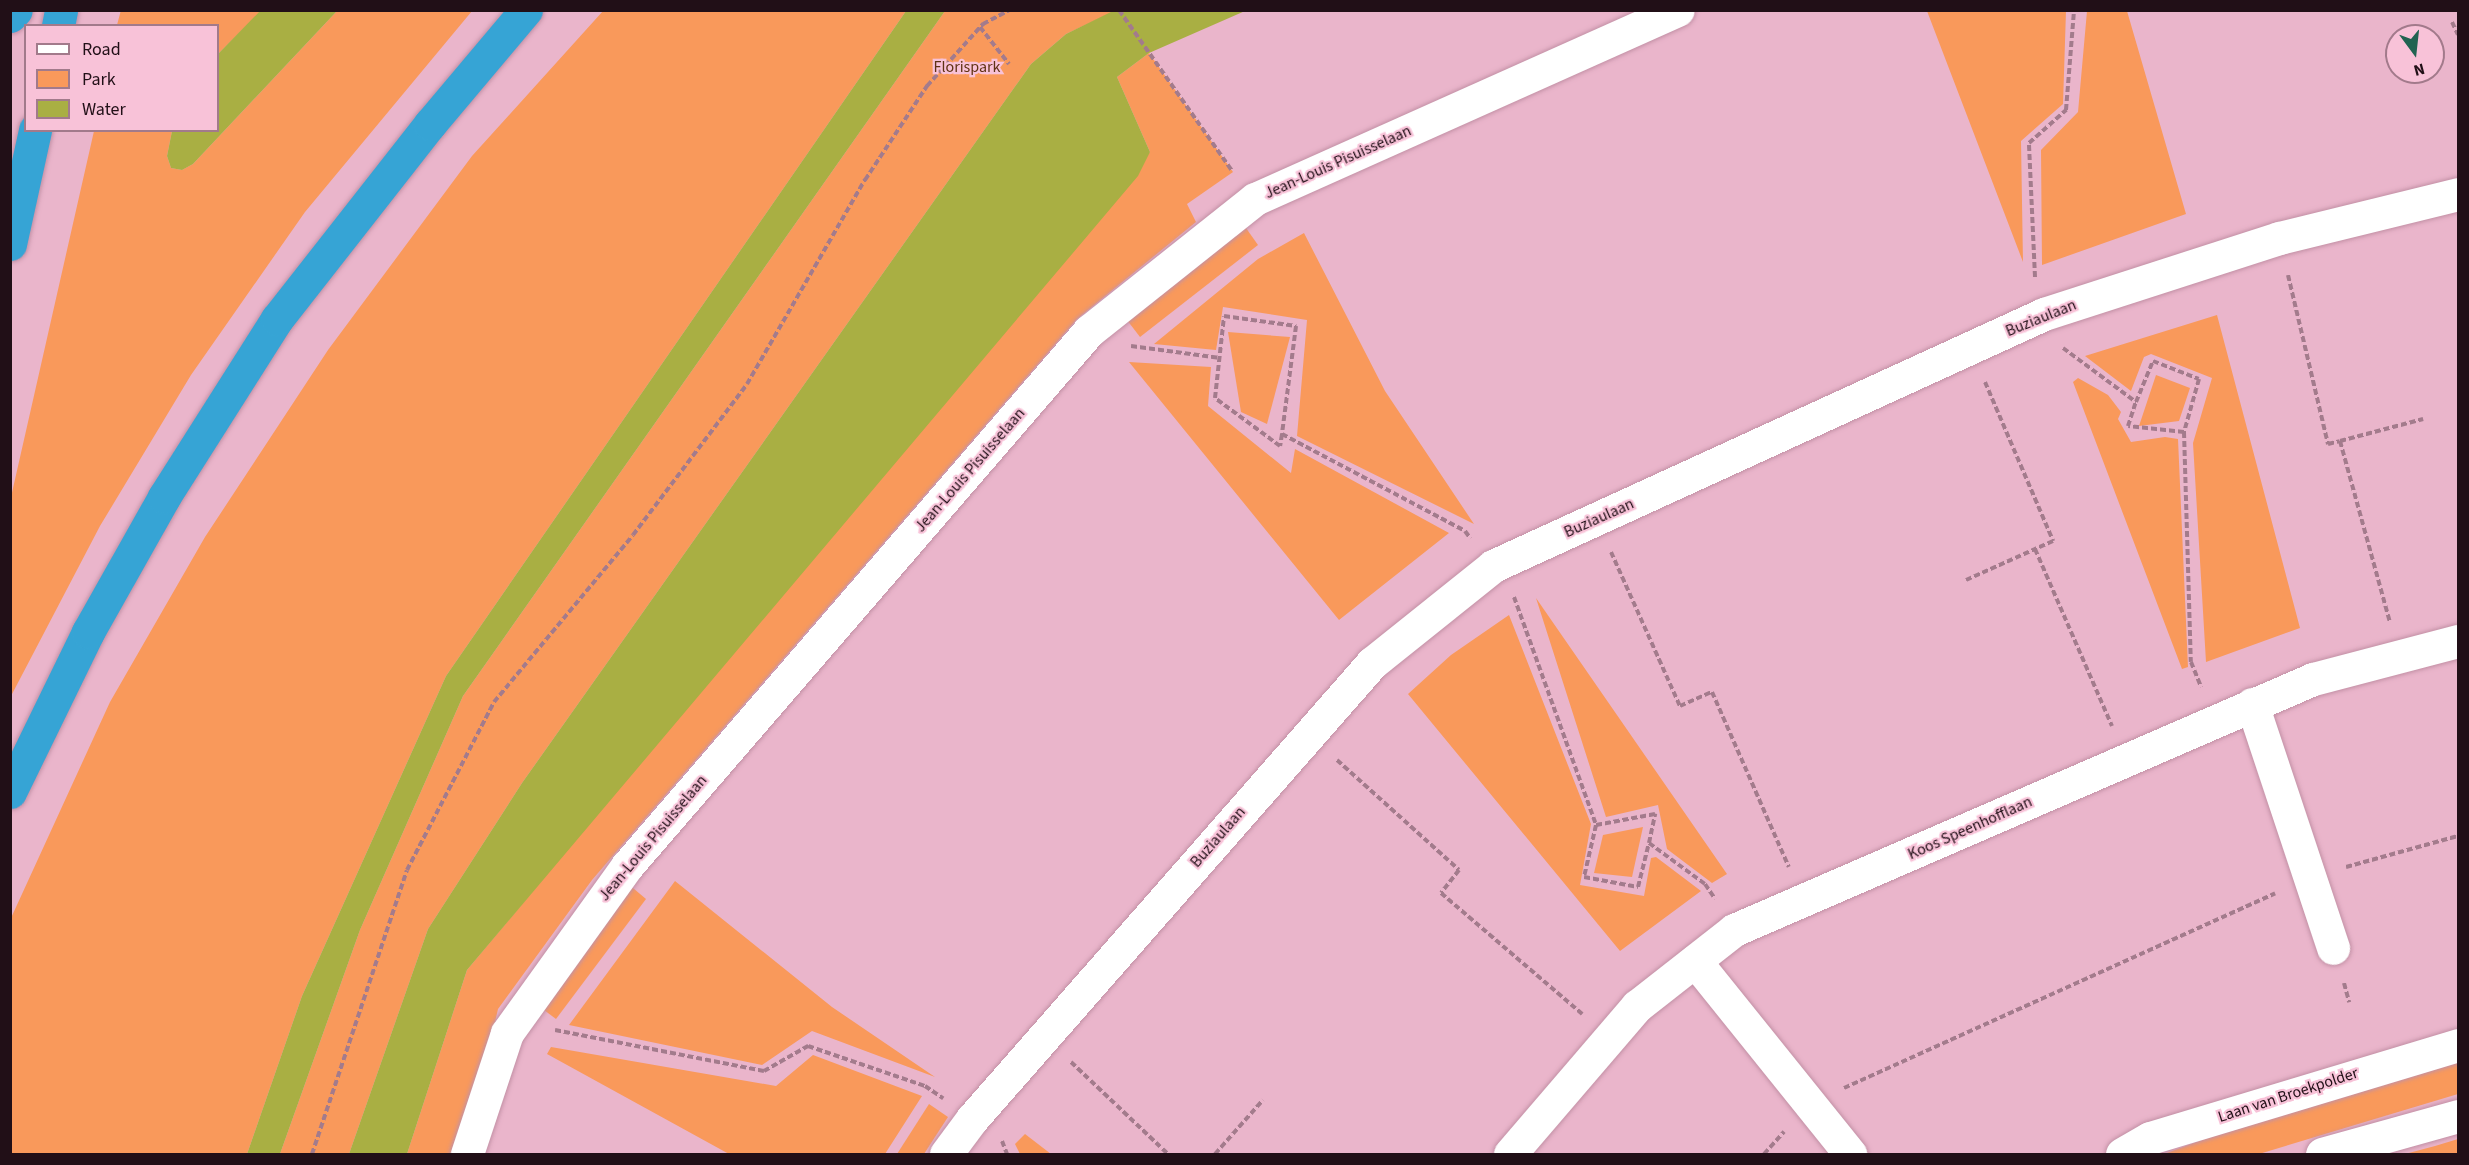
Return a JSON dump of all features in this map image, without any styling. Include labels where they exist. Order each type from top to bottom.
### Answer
[{"type":"highway","points":[[10,16],[16,10]]},
{"type":"highway","points":[[10,792],[88,632],[164,496],[277,319],[430,124],[526,10]]},
{"type":"highway","points":[[10,244],[35,132]]},
{"type":"street","name":"Jean-Louis Pisuisselaan","points":[[467,1155],[507,1033],[627,866],[1089,331],[1255,199],[1678,10]]},
{"type":"street","name":"Buziaulaan","points":[[945,1155],[972,1119],[1307,734],[1372,663],[1492,566],[2044,314],[2279,238],[2458,194]]},
{"type":"street","name":"Koos Speenhofflaan","points":[[1510,1155],[1637,1006],[1734,930],[2213,720],[2313,679],[2458,641]]},
{"type":"street","points":[[2252,704],[2333,948]]},
{"type":"street","points":[[1695,961],[1850,1155]]},
{"type":"street","name":"Laan van Broekpolder","points":[[2122,1155],[2150,1138],[2368,1069],[2458,1045]]},
{"type":"street","points":[[2322,1155],[2458,1116]]},
{"type":"path","points":[[312,1155],[407,870],[494,702],[633,536],[747,384],[865,180],[927,86],[980,27],[1009,10]]},
{"type":"path","points":[[1119,10],[1255,199]]},
{"type":"path","points":[[2074,10],[2066,110],[2029,143],[2032,263],[2044,314],[2066,354],[2136,402]]},
{"type":"path","points":[[2452,22],[2458,35]]},
{"type":"path","points":[[980,27],[1009,64]]},
{"type":"path","points":[[2279,238],[2328,444],[2423,419]]},
{"type":"path","points":[[1224,316],[1296,326],[1282,434],[1280,446],[1215,398],[1224,316]]},
{"type":"path","points":[[1107,317],[1131,346],[1220,358]]},
{"type":"path","points":[[1966,580],[2053,541],[1971,348]]},
{"type":"path","points":[[2184,432],[2128,426],[2153,361],[2199,379],[2184,432],[2191,662],[2213,720]]},
{"type":"path","points":[[1282,434],[1465,531],[1514,597],[1596,825],[1584,876],[1638,887],[1654,814],[1596,825]]},
{"type":"path","points":[[2340,441],[2400,657]]},
{"type":"path","points":[[1596,520],[1680,706],[1712,692],[1804,900]]},
{"type":"path","points":[[2035,549],[2126,760]]},
{"type":"path","points":[[1307,734],[1459,870],[1441,893],[1610,1038]]},
{"type":"path","points":[[1764,1155],[1809,1104],[2310,877],[2458,836]]},
{"type":"path","points":[[1649,843],[1705,884],[1734,930]]},
{"type":"path","points":[[523,1010],[560,1034],[764,1071],[808,1046],[926,1086],[1002,1142],[1007,1155]]},
{"type":"path","points":[[1044,1037],[1168,1155]]},
{"type":"path","points":[[1215,1155],[1263,1100]]},
{"type":"green space","points":[[121,10],[261,10],[219,53],[219,24],[117,24]]},
{"type":"green space","points":[[337,11],[472,11],[305,212],[191,375],[100,526],[11,696],[11,497],[94,132],[172,132],[167,156],[171,168],[182,170],[193,164]]},
{"type":"green space","points":[[603,11],[906,11],[446,676],[302,996],[247,1154],[11,1154],[11,918],[110,702],[205,537],[328,350],[472,156]]},
{"type":"green space","name":"Florispark","points":[[945,11],[1115,11],[1066,34],[1031,64],[522,783],[428,929],[349,1154],[280,1154],[360,930],[463,696]]},
{"type":"green space","points":[[1927,11],[2066,11],[2063,104],[2021,141],[2023,262]]},
{"type":"green space","points":[[2087,11],[2127,11],[2186,214],[2042,265],[2041,150],[2078,112]]},
{"type":"green space","points":[[1149,53],[1233,172],[1187,204],[1196,222],[1077,319],[592,880],[498,1009],[489,1048],[453,1154],[407,1154],[467,970],[1150,152],[1117,77]]},
{"type":"green space","points":[[1246,228],[1258,245],[1140,337],[1127,320]]},
{"type":"green space","points":[[1304,233],[1385,391],[1474,524],[1297,436],[1307,320],[1223,307],[1216,350],[1154,344],[1258,259]]},
{"type":"green space","points":[[2217,315],[2300,628],[2206,662],[2193,443],[2212,378],[2151,354],[2144,357],[2131,391],[2085,356]]},
{"type":"green space","points":[[1228,332],[1290,337],[1267,424],[1241,412]]},
{"type":"green space","points":[[1129,362],[1211,367],[1208,406],[1291,473],[1295,449],[1449,533],[1339,620]]},
{"type":"green space","points":[[2156,375],[2190,388],[2179,421],[2139,426]]},
{"type":"green space","points":[[2078,378],[2108,395],[2121,412],[2118,419],[2131,442],[2165,437],[2178,439],[2188,667],[2182,669],[2073,382]]},
{"type":"green space","points":[[1536,598],[1727,874],[1712,883],[1667,849],[1658,805],[1606,817]]},
{"type":"green space","points":[[1509,615],[1591,824],[1580,885],[1644,896],[1651,858],[1656,857],[1701,891],[1620,951],[1408,694],[1451,655]]},
{"type":"green space","points":[[1643,827],[1632,877],[1594,873],[1603,835]]},
{"type":"green space","points":[[675,881],[832,1007],[935,1077],[812,1031],[762,1065],[569,1025]]},
{"type":"green space","points":[[627,883],[646,899],[556,1019],[540,1007]]},
{"type":"green space","points":[[551,1047],[776,1086],[813,1055],[922,1096],[885,1154],[729,1154],[547,1054]]},
{"type":"green space","points":[[2458,1059],[2458,1094],[2259,1154],[2164,1154],[2297,1105]]},
{"type":"green space","points":[[929,1104],[948,1117],[924,1154],[897,1154]]},
{"type":"green space","points":[[1025,1134],[1051,1154],[1020,1154],[1015,1144]]},
{"type":"green space","points":[[2458,1139],[2458,1154],[2405,1154],[2435,1146]]},
{"type":"water","points":[[261,10],[337,11],[193,164],[182,170],[171,168],[167,156],[172,132],[219,132],[219,53]]},
{"type":"water","points":[[1115,10],[1245,11],[1149,53],[1117,77],[1150,152],[1138,176],[467,970],[407,1154],[349,1154],[428,929],[522,783],[1031,64],[1066,34]]},
{"type":"water","points":[[906,11],[945,11],[463,696],[360,930],[280,1154],[247,1154],[302,996],[446,676]]}]
